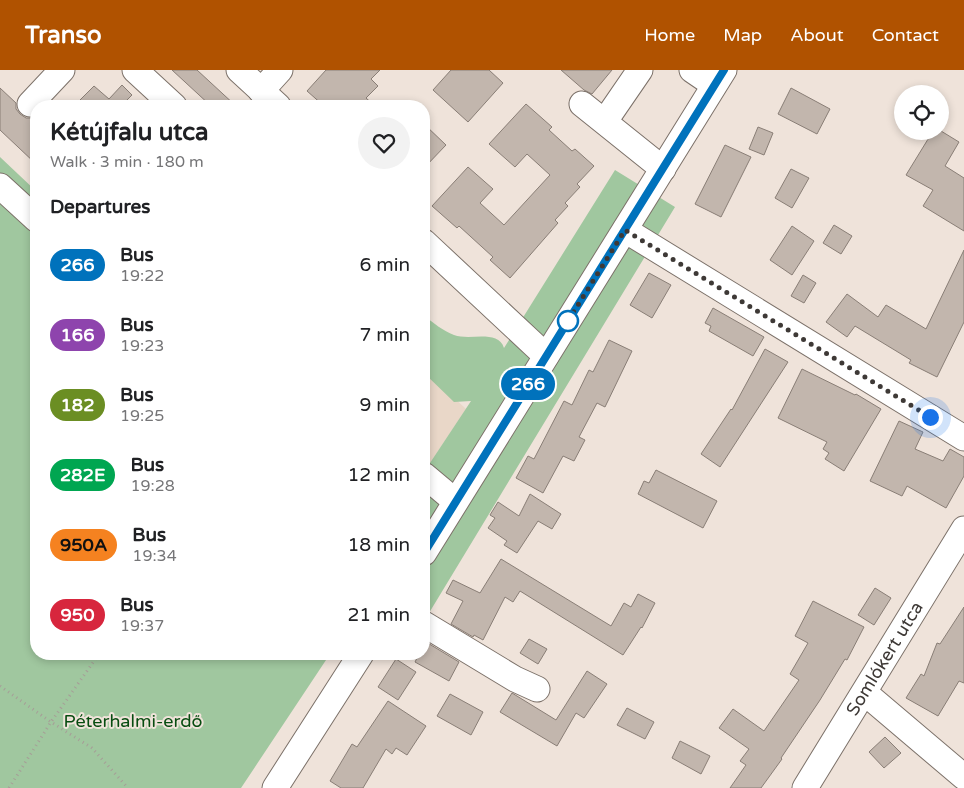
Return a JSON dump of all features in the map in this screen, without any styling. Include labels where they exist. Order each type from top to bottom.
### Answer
[{"type":"street","points":[[34,100],[62,70]]},
{"type":"street","points":[[135,70],[168,100]]},
{"type":"street","points":[[239,70],[270,99],[280,70]]},
{"type":"street","points":[[605,120],[640,70]]},
{"type":"street","points":[[430,543],[719,78],[692,70]]},
{"type":"street","points":[[582,104],[605,120],[663,169]]},
{"type":"street","points":[[0,186],[30,213]]},
{"type":"street","points":[[625,230],[964,438]]},
{"type":"street","points":[[430,248],[546,356]]},
{"type":"street","points":[[430,479],[455,502]]},
{"type":"street","name":"Somlókert utca","points":[[805,788],[964,529]]},
{"type":"street","points":[[430,628],[515,679],[537,689]]},
{"type":"street","points":[[275,788],[357,660]]},
{"type":"street","points":[[864,693],[964,777]]},
{"type":"path","points":[[9,788],[51,722],[95,660]]},
{"type":"path","points":[[0,686],[92,748],[128,788]]},
{"type":"shaded area","points":[[430,376],[466,409],[430,463]]},
{"type":"green space","name":"Péterhalmi-erdő","points":[[0,157],[30,185],[30,660],[326,660],[241,788],[0,788]]},
{"type":"green space","points":[[615,170],[675,207],[430,611],[430,463],[471,401],[454,402],[430,379],[430,320],[442,329],[460,337],[490,337],[496,339],[501,342],[504,348]]},
{"type":"building","points":[[172,70],[197,70],[230,100],[204,100]]},
{"type":"building","points":[[326,70],[380,70],[371,79],[378,86],[366,98],[368,100],[317,100],[307,91]]},
{"type":"building","points":[[451,70],[489,70],[503,83],[468,122],[433,90]]},
{"type":"building","points":[[561,70],[612,70],[592,94],[584,90]]},
{"type":"building","points":[[122,85],[132,95],[127,100],[80,100],[94,86],[109,99]]},
{"type":"building","points":[[0,88],[16,103],[16,109],[20,114],[30,118],[30,158],[0,130]]},
{"type":"building","points":[[791,88],[830,109],[817,134],[778,114]]},
{"type":"building","points":[[526,104],[552,127],[549,130],[572,151],[575,149],[594,166],[577,184],[580,187],[565,203],[568,206],[555,220],[558,223],[510,278],[490,260],[493,257],[459,226],[457,228],[432,206],[468,167],[493,189],[480,203],[504,225],[550,175],[527,154],[515,167],[489,144]]},
{"type":"building","points":[[758,127],[773,133],[764,155],[749,149]]},
{"type":"building","points":[[430,130],[446,145],[430,162]]},
{"type":"building","points":[[949,136],[959,142],[945,166],[964,178],[964,231],[923,206],[933,190],[906,175],[927,140],[949,140]]},
{"type":"building","points":[[725,145],[751,157],[721,217],[695,204]]},
{"type":"building","points":[[791,169],[809,178],[792,208],[775,198]]},
{"type":"building","points":[[834,225],[852,236],[841,254],[823,243]]},
{"type":"building","points":[[792,226],[814,241],[792,275],[770,260]]},
{"type":"building","points":[[964,250],[964,322],[937,377],[909,363],[911,360],[855,326],[847,337],[826,322],[847,294],[878,317],[886,305],[926,329]]},
{"type":"building","points":[[649,273],[671,285],[652,318],[630,305]]},
{"type":"building","points":[[803,275],[816,283],[804,303],[791,296]]},
{"type":"building","points":[[713,308],[764,337],[753,356],[709,331],[711,326],[705,323]]},
{"type":"building","points":[[609,340],[632,351],[605,407],[597,403],[579,437],[585,440],[574,461],[563,456],[543,493],[516,478],[528,456],[534,459],[564,401],[572,405],[589,370],[593,372]]},
{"type":"building","points":[[765,349],[788,362],[720,467],[701,454],[732,410]]},
{"type":"building","points":[[802,369],[856,394],[881,409],[844,471],[825,459],[829,453],[823,449],[827,442],[778,418]]},
{"type":"building","points":[[899,421],[923,432],[915,449],[943,461],[950,449],[964,457],[964,476],[946,508],[907,486],[902,496],[870,481]]},
{"type":"building","points":[[656,470],[717,501],[703,528],[638,494],[644,481],[649,483]]},
{"type":"building","points":[[530,494],[561,514],[552,529],[538,521],[517,553],[504,545],[507,541],[488,528],[495,518],[490,515],[498,502],[519,516]]},
{"type":"building","points":[[501,559],[611,626],[624,603],[631,607],[638,594],[655,603],[642,628],[623,655],[520,591],[513,602],[505,597],[483,640],[474,635],[473,637],[451,624],[463,601],[446,593],[453,580],[480,593]]},
{"type":"building","points":[[875,588],[891,598],[874,625],[858,615]]},
{"type":"building","points":[[813,601],[864,627],[847,660],[845,659],[782,759],[761,788],[730,788],[746,765],[740,761],[749,749],[719,728],[733,709],[764,731],[799,680],[790,674],[808,643],[795,636]]},
{"type":"building","points":[[964,607],[964,683],[959,681],[938,716],[906,698],[921,674],[924,676],[937,643],[940,644]]},
{"type":"building","points":[[529,639],[547,649],[538,664],[520,653]]},
{"type":"building","points":[[430,644],[459,662],[449,681],[415,662],[416,660],[430,660]]},
{"type":"building","points":[[395,660],[416,672],[398,700],[378,687]]},
{"type":"building","points":[[587,671],[607,684],[584,718],[576,713],[557,746],[500,712],[512,693],[556,720]]},
{"type":"building","points":[[450,694],[483,712],[471,735],[437,716]]},
{"type":"building","points":[[388,701],[426,726],[407,755],[396,748],[392,754],[386,749],[363,788],[341,788],[330,781],[352,744],[357,747]]},
{"type":"building","points":[[627,708],[654,722],[645,739],[617,725]]},
{"type":"building","points":[[885,737],[901,753],[884,768],[869,752]]},
{"type":"building","points":[[680,741],[710,756],[701,774],[672,758]]},
{"type":"bus line","name":"266","points":[[430,543],[724,70]]},
{"type":"route","points":[[568,321],[566,324],[625,230],[930,417]]}]
